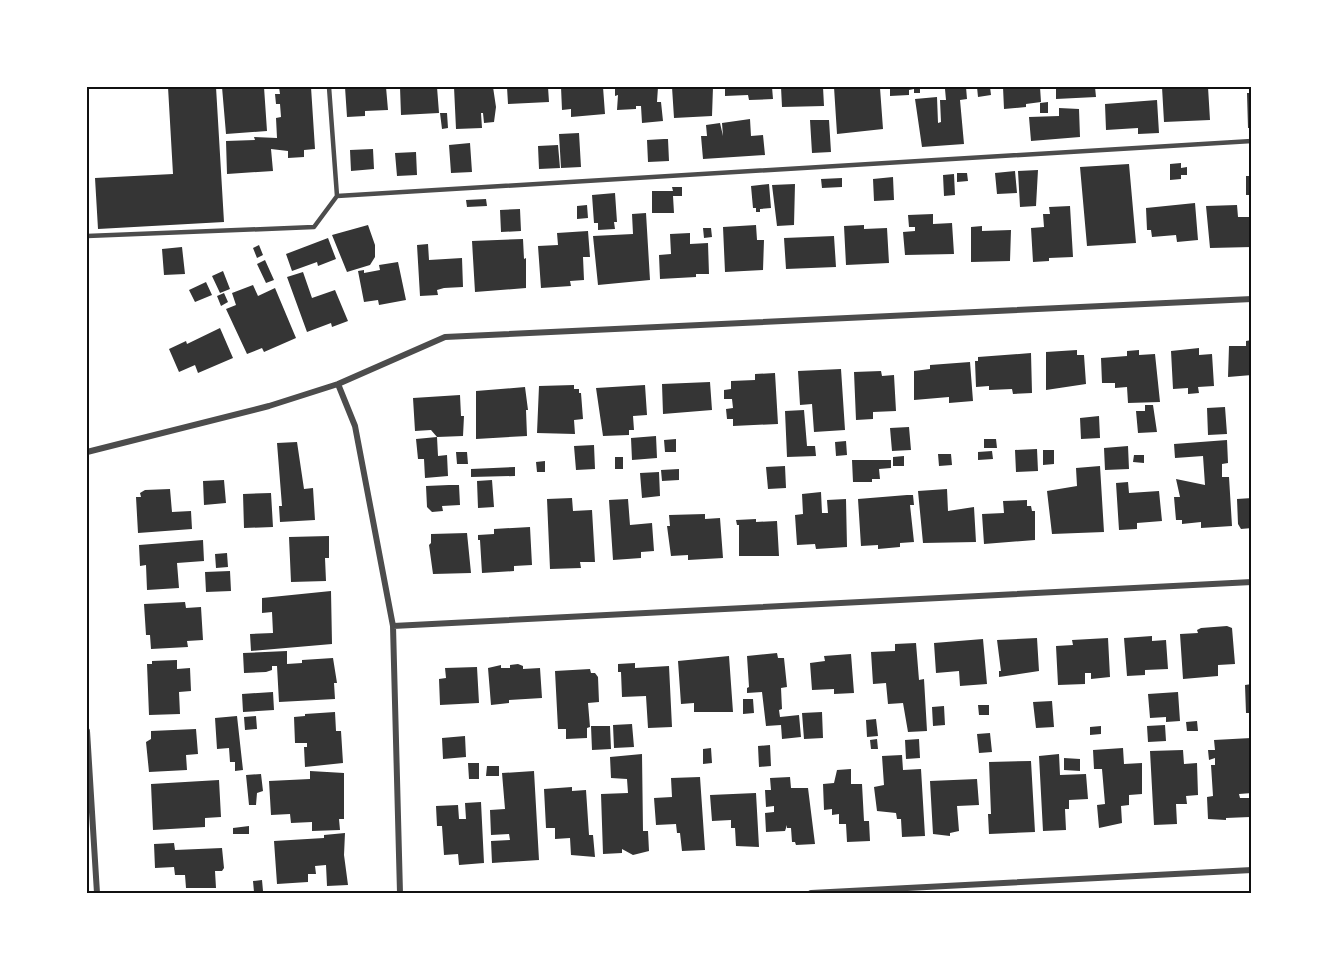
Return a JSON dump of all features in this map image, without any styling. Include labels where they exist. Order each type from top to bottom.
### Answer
[{"type":"street","points":[[87,452],[269,406],[338,384],[446,337],[1252,300]]},
{"type":"street","points":[[338,384],[355,426],[393,626],[400,893]]},
{"type":"street","points":[[393,626],[1252,582]]},
{"type":"street","points":[[87,731],[97,893]]},
{"type":"street","points":[[810,893],[1252,870]]},
{"type":"lane","points":[[87,236],[314,227],[337,196],[328,87]]},
{"type":"lane","points":[[337,196],[1252,141]]},
{"type":"building","points":[[168,87],[216,87],[224,222],[98,229],[95,178],[173,174]]},
{"type":"building","points":[[222,87],[264,87],[267,131],[226,134]]},
{"type":"building","points":[[279,87],[311,87],[315,149],[304,150],[304,157],[288,158],[288,151],[271,149],[273,171],[227,174],[226,141],[255,140],[254,137],[277,138],[276,118],[281,117],[280,104],[276,104],[275,94],[280,94]]},
{"type":"building","points":[[345,87],[386,87],[388,110],[365,111],[365,116],[347,117]]},
{"type":"building","points":[[400,87],[437,87],[439,113],[401,115]]},
{"type":"building","points":[[454,87],[493,87],[496,107],[494,122],[484,123],[483,113],[481,113],[482,128],[456,129]]},
{"type":"building","points":[[507,87],[548,87],[549,102],[508,104]]},
{"type":"building","points":[[561,87],[603,87],[605,114],[571,117],[571,109],[562,110]]},
{"type":"building","points":[[658,87],[657,102],[661,102],[663,121],[642,123],[641,106],[636,106],[636,109],[617,110],[618,95],[615,96],[615,88]]},
{"type":"building","points":[[672,87],[713,87],[712,116],[674,118]]},
{"type":"building","points":[[725,87],[772,87],[773,99],[749,100],[748,95],[725,96]]},
{"type":"building","points":[[781,87],[823,87],[824,106],[782,107]]},
{"type":"building","points":[[834,87],[880,88],[883,129],[837,134]]},
{"type":"building","points":[[890,87],[931,87],[931,89],[920,89],[920,93],[914,93],[914,89],[909,90],[909,95],[890,96]]},
{"type":"building","points":[[966,87],[967,99],[960,100],[964,144],[922,147],[915,99],[937,97],[938,123],[941,122],[940,100],[946,100],[945,89]]},
{"type":"building","points":[[977,87],[990,87],[991,95],[978,97]]},
{"type":"building","points":[[1003,87],[1040,87],[1041,102],[1026,104],[1026,107],[1004,109]]},
{"type":"building","points":[[1056,87],[1095,87],[1096,97],[1056,99]]},
{"type":"building","points":[[1162,87],[1208,87],[1210,120],[1164,122]]},
{"type":"building","points":[[1247,93],[1252,93],[1252,128],[1248,128]]},
{"type":"building","points":[[1157,100],[1159,133],[1138,134],[1138,128],[1106,130],[1105,104]]},
{"type":"building","points":[[1048,102],[1048,113],[1040,113],[1040,103]]},
{"type":"building","points":[[1059,108],[1079,109],[1080,137],[1031,141],[1029,117],[1059,116]]},
{"type":"building","points":[[440,113],[447,113],[448,128],[442,129]]},
{"type":"building","points":[[750,119],[751,136],[763,135],[765,155],[703,159],[701,136],[707,136],[706,125],[720,123],[723,136],[722,123]]},
{"type":"building","points":[[810,120],[829,120],[831,152],[812,153]]},
{"type":"building","points":[[579,133],[581,167],[561,168],[559,134]]},
{"type":"building","points":[[668,139],[669,161],[648,162],[647,140]]},
{"type":"building","points":[[470,143],[472,172],[451,173],[449,145]]},
{"type":"building","points":[[558,145],[560,168],[539,169],[538,146]]},
{"type":"building","points":[[373,149],[374,169],[351,171],[350,150]]},
{"type":"building","points":[[416,152],[417,175],[397,176],[395,153]]},
{"type":"building","points":[[1181,163],[1181,168],[1187,167],[1187,175],[1181,175],[1181,179],[1170,180],[1170,164]]},
{"type":"building","points":[[1129,164],[1136,243],[1087,246],[1080,167]]},
{"type":"building","points":[[1038,170],[1036,206],[1020,207],[1018,171]]},
{"type":"building","points":[[1015,171],[1017,193],[997,194],[995,173]]},
{"type":"building","points":[[957,173],[967,173],[968,181],[957,182]]},
{"type":"building","points":[[954,174],[955,195],[944,196],[943,175]]},
{"type":"building","points":[[1246,176],[1252,176],[1252,201],[1249,201],[1249,195],[1246,195]]},
{"type":"building","points":[[893,177],[894,200],[874,201],[873,179]]},
{"type":"building","points":[[842,178],[842,187],[822,188],[821,179]]},
{"type":"building","points":[[769,184],[771,208],[760,209],[760,212],[756,212],[756,208],[753,208],[751,186]]},
{"type":"building","points":[[795,184],[794,225],[777,226],[772,185]]},
{"type":"building","points":[[672,187],[682,187],[682,196],[673,196],[674,213],[652,213],[652,191],[673,191]]},
{"type":"building","points":[[615,193],[617,222],[614,222],[615,229],[598,230],[598,223],[594,223],[592,195]]},
{"type":"building","points":[[486,199],[487,206],[467,207],[466,200]]},
{"type":"building","points":[[1195,203],[1198,240],[1177,242],[1176,235],[1152,237],[1151,230],[1147,230],[1146,208]]},
{"type":"building","points":[[587,205],[588,218],[577,219],[577,206]]},
{"type":"building","points":[[1237,205],[1238,217],[1252,217],[1252,247],[1210,248],[1206,206]]},
{"type":"building","points":[[1070,206],[1073,257],[1049,258],[1049,261],[1033,262],[1031,228],[1044,227],[1043,214],[1050,214],[1049,207]]},
{"type":"building","points":[[520,209],[521,231],[501,232],[500,210]]},
{"type":"building","points":[[646,213],[650,280],[598,285],[593,236],[633,234],[632,214]]},
{"type":"building","points":[[933,214],[933,224],[952,223],[954,254],[905,255],[903,232],[915,231],[915,227],[909,227],[908,215]]},
{"type":"building","points":[[368,225],[375,245],[375,257],[370,265],[347,272],[332,235]]},
{"type":"building","points":[[756,225],[757,240],[764,240],[763,270],[725,272],[723,227]]},
{"type":"building","points":[[864,225],[864,229],[887,228],[889,263],[846,265],[844,226]]},
{"type":"building","points":[[982,226],[982,231],[1011,230],[1010,261],[971,262],[971,227]]},
{"type":"building","points":[[703,228],[711,228],[712,237],[704,238]]},
{"type":"building","points":[[588,231],[590,257],[583,257],[584,280],[570,281],[571,286],[541,288],[538,246],[558,245],[557,233]]},
{"type":"building","points":[[690,233],[690,244],[708,243],[709,274],[660,279],[659,255],[671,254],[670,234]]},
{"type":"building","points":[[834,236],[836,267],[786,269],[784,238]]},
{"type":"building","points":[[328,238],[336,259],[318,266],[317,262],[292,271],[286,254]]},
{"type":"building","points":[[523,239],[524,259],[526,258],[526,288],[475,292],[472,241]]},
{"type":"building","points":[[428,244],[429,260],[462,258],[463,287],[444,288],[437,290],[438,295],[420,296],[417,245]]},
{"type":"building","points":[[259,245],[263,255],[257,258],[253,248]]},
{"type":"building","points":[[182,247],[185,274],[164,275],[162,249]]},
{"type":"building","points":[[265,260],[274,280],[266,283],[257,264]]},
{"type":"building","points":[[398,262],[406,300],[379,305],[378,300],[364,302],[358,271],[364,270],[364,273],[380,270],[379,265]]},
{"type":"building","points":[[223,271],[230,289],[220,293],[212,276]]},
{"type":"building","points":[[303,272],[312,298],[335,290],[348,321],[332,327],[331,323],[307,332],[287,277]]},
{"type":"building","points":[[206,282],[212,295],[195,302],[189,290]]},
{"type":"building","points":[[253,285],[258,296],[275,288],[296,338],[264,352],[262,348],[247,354],[226,309],[236,305],[232,293]]},
{"type":"building","points":[[224,293],[228,302],[221,306],[217,296]]},
{"type":"building","points":[[220,328],[233,358],[198,373],[195,365],[179,372],[169,349],[186,341],[187,344]]},
{"type":"building","points":[[1252,340],[1252,375],[1228,377],[1229,346],[1246,346],[1246,341]]},
{"type":"building","points":[[1199,348],[1199,355],[1212,354],[1214,386],[1198,387],[1199,393],[1188,394],[1188,388],[1173,389],[1171,351]]},
{"type":"building","points":[[1077,350],[1077,355],[1084,355],[1086,384],[1046,390],[1046,352]]},
{"type":"building","points":[[1139,350],[1139,355],[1155,354],[1160,402],[1128,403],[1127,387],[1115,388],[1115,383],[1102,383],[1101,358],[1127,356],[1127,351]]},
{"type":"building","points":[[1031,353],[1032,393],[1013,394],[1012,389],[989,390],[989,386],[976,387],[975,361],[978,361],[978,357]]},
{"type":"building","points":[[970,362],[973,401],[949,403],[949,397],[914,400],[914,371],[930,369],[930,365]]},
{"type":"building","points":[[841,369],[845,430],[814,432],[812,404],[800,405],[798,371]]},
{"type":"building","points":[[881,371],[882,376],[894,375],[896,411],[873,412],[873,419],[856,420],[854,372]]},
{"type":"building","points":[[775,373],[778,424],[733,426],[733,419],[727,419],[726,409],[733,408],[732,399],[724,399],[724,390],[731,389],[731,381],[755,380],[755,374]]},
{"type":"building","points":[[710,382],[712,410],[663,414],[662,384]]},
{"type":"building","points":[[574,385],[574,389],[579,389],[581,393],[583,419],[574,420],[575,434],[537,433],[539,386]]},
{"type":"building","points":[[645,385],[647,415],[633,416],[634,430],[629,430],[629,435],[603,436],[596,388]]},
{"type":"building","points":[[525,387],[528,410],[526,410],[527,436],[476,439],[476,391]]},
{"type":"building","points":[[460,395],[461,416],[464,416],[463,436],[437,437],[431,430],[415,431],[413,398]]},
{"type":"building","points":[[1145,405],[1153,405],[1157,432],[1138,433],[1136,411],[1145,411]]},
{"type":"building","points":[[1225,407],[1227,434],[1208,435],[1207,408]]},
{"type":"building","points":[[804,410],[807,446],[815,446],[816,456],[787,457],[785,411]]},
{"type":"building","points":[[1099,416],[1100,438],[1081,439],[1080,418]]},
{"type":"building","points":[[909,427],[911,450],[892,451],[890,428]]},
{"type":"building","points":[[656,436],[657,458],[632,460],[631,438]]},
{"type":"building","points":[[437,437],[438,456],[447,455],[448,476],[425,478],[424,459],[418,459],[416,439]]},
{"type":"building","points":[[676,439],[676,452],[665,452],[664,440]]},
{"type":"building","points":[[984,439],[996,439],[997,448],[984,448]]},
{"type":"building","points":[[1227,440],[1228,463],[1222,464],[1222,477],[1229,477],[1232,526],[1201,528],[1201,522],[1182,524],[1182,520],[1176,520],[1174,497],[1180,497],[1176,479],[1205,485],[1203,456],[1175,458],[1174,444]]},
{"type":"building","points":[[846,441],[847,455],[836,456],[835,442]]},
{"type":"building","points":[[297,442],[304,489],[313,488],[315,520],[280,522],[279,506],[282,506],[277,443]]},
{"type":"building","points":[[594,445],[595,469],[576,470],[574,446]]},
{"type":"building","points":[[1128,446],[1129,469],[1105,470],[1104,448]]},
{"type":"building","points":[[1037,449],[1038,471],[1016,472],[1015,450]]},
{"type":"building","points":[[1043,450],[1054,450],[1054,464],[1043,465]]},
{"type":"building","points":[[992,451],[993,459],[978,460],[978,452]]},
{"type":"building","points":[[456,452],[467,452],[468,464],[457,464]]},
{"type":"building","points":[[938,454],[951,454],[952,465],[939,466]]},
{"type":"building","points":[[1134,455],[1144,455],[1144,463],[1133,462]]},
{"type":"building","points":[[904,456],[904,466],[893,466],[893,457]]},
{"type":"building","points":[[615,457],[623,457],[623,469],[615,469]]},
{"type":"building","points":[[852,460],[891,460],[891,468],[879,469],[880,479],[872,479],[872,482],[853,482]]},
{"type":"building","points":[[545,461],[545,472],[537,472],[536,462]]},
{"type":"building","points":[[785,466],[786,488],[768,489],[766,467]]},
{"type":"building","points":[[1100,466],[1104,532],[1052,534],[1047,491],[1077,486],[1076,468]]},
{"type":"building","points":[[515,467],[515,476],[471,477],[471,469]]},
{"type":"building","points":[[679,469],[679,480],[662,481],[661,470]]},
{"type":"building","points":[[659,472],[660,496],[642,498],[640,473]]},
{"type":"building","points":[[224,480],[226,503],[204,505],[203,481]]},
{"type":"building","points":[[492,480],[494,507],[478,508],[477,481]]},
{"type":"building","points":[[1128,482],[1129,493],[1159,491],[1162,521],[1137,523],[1137,529],[1119,530],[1116,483]]},
{"type":"building","points":[[459,485],[460,505],[442,506],[443,511],[432,512],[427,507],[426,486]]},
{"type":"building","points":[[170,489],[172,512],[191,511],[192,529],[138,533],[136,497],[141,497],[140,493],[145,490]]},
{"type":"building","points":[[947,489],[948,511],[974,507],[976,542],[923,543],[918,491]]},
{"type":"building","points":[[821,492],[822,513],[828,513],[827,500],[846,499],[847,547],[816,549],[815,544],[797,545],[795,515],[803,514],[802,494]]},
{"type":"building","points":[[271,493],[273,527],[244,528],[243,494]]},
{"type":"building","points":[[913,495],[914,505],[910,505],[914,542],[900,543],[900,547],[878,549],[878,545],[861,546],[858,499]]},
{"type":"building","points":[[572,498],[573,511],[592,510],[595,562],[580,562],[581,568],[550,569],[547,499]]},
{"type":"building","points":[[1252,498],[1252,528],[1241,529],[1238,524],[1237,499]]},
{"type":"building","points":[[628,499],[630,525],[652,523],[654,551],[641,552],[641,558],[613,560],[609,500]]},
{"type":"building","points":[[1027,500],[1027,506],[1031,506],[1032,511],[1035,511],[1035,540],[984,544],[982,514],[1004,513],[1003,501]]},
{"type":"building","points":[[705,514],[705,519],[720,518],[723,558],[688,560],[688,555],[671,556],[667,526],[670,526],[669,515]]},
{"type":"building","points":[[756,519],[756,522],[777,521],[779,556],[739,556],[739,525],[736,520]]},
{"type":"building","points":[[530,527],[532,565],[514,566],[514,571],[482,573],[478,535],[494,534],[494,529]]},
{"type":"building","points":[[467,533],[471,573],[433,574],[429,545],[431,534]]},
{"type":"building","points":[[329,536],[329,558],[325,558],[326,581],[291,582],[289,537]]},
{"type":"building","points":[[203,540],[204,561],[177,563],[179,588],[147,590],[146,565],[140,566],[139,545]]},
{"type":"building","points":[[227,553],[228,567],[216,568],[215,554]]},
{"type":"building","points":[[230,571],[231,591],[206,592],[205,572]]},
{"type":"building","points":[[331,591],[332,644],[251,651],[250,634],[273,633],[272,612],[262,613],[262,598]]},
{"type":"building","points":[[185,602],[186,608],[201,607],[203,640],[187,641],[188,647],[151,649],[150,635],[146,635],[144,604]]},
{"type":"building","points":[[1227,626],[1232,628],[1235,664],[1218,665],[1218,676],[1183,679],[1180,634],[1198,633],[1197,630],[1201,628]]},
{"type":"building","points":[[1249,635],[1252,635],[1252,651],[1250,651]]},
{"type":"building","points":[[1152,636],[1152,641],[1166,640],[1168,669],[1145,670],[1145,675],[1127,676],[1124,638]]},
{"type":"building","points":[[1037,638],[1039,671],[999,677],[999,671],[1001,671],[997,640]]},
{"type":"building","points":[[1108,638],[1110,677],[1091,679],[1091,673],[1085,673],[1085,684],[1058,685],[1056,646],[1073,645],[1072,640]]},
{"type":"building","points":[[983,639],[987,684],[960,686],[959,671],[936,673],[934,643]]},
{"type":"building","points":[[916,643],[919,680],[924,679],[927,731],[908,732],[903,703],[888,704],[886,683],[873,684],[871,652],[895,651],[895,644]]},
{"type":"building","points":[[287,651],[287,664],[302,663],[302,660],[333,658],[337,683],[334,683],[335,699],[279,702],[277,666],[272,666],[272,670],[266,672],[244,673],[243,653]]},
{"type":"building","points":[[777,653],[778,658],[784,658],[787,687],[781,688],[780,717],[799,715],[801,737],[782,739],[781,725],[766,726],[762,692],[747,693],[749,687],[747,656]]},
{"type":"building","points":[[851,654],[854,693],[834,694],[834,689],[812,690],[810,663],[825,661],[824,656]]},
{"type":"building","points":[[729,656],[733,712],[694,712],[694,703],[681,704],[678,661]]},
{"type":"building","points":[[177,660],[177,669],[190,668],[191,691],[179,692],[180,714],[149,715],[147,664],[152,664],[152,661]]},
{"type":"building","points":[[635,663],[635,668],[669,666],[672,727],[648,728],[646,696],[622,697],[621,672],[618,672],[618,664]]},
{"type":"building","points":[[501,665],[501,668],[510,668],[510,665],[523,666],[523,669],[540,668],[542,698],[509,700],[509,703],[491,705],[488,668]]},
{"type":"building","points":[[477,667],[479,703],[440,705],[439,679],[446,678],[445,668]]},
{"type":"building","points":[[590,669],[591,673],[595,673],[598,677],[599,702],[588,703],[590,727],[587,728],[587,738],[566,739],[566,729],[558,729],[555,671]]},
{"type":"building","points":[[1252,684],[1252,713],[1246,713],[1245,685]]},
{"type":"building","points":[[273,692],[274,710],[243,712],[242,694]]},
{"type":"building","points":[[1178,692],[1180,721],[1166,722],[1166,717],[1150,718],[1148,694]]},
{"type":"building","points":[[743,699],[753,699],[754,713],[743,714]]},
{"type":"building","points":[[1052,701],[1054,727],[1036,728],[1033,702]]},
{"type":"building","points":[[978,705],[989,705],[989,715],[979,715]]},
{"type":"building","points":[[944,706],[945,725],[933,726],[932,707]]},
{"type":"building","points":[[335,712],[336,731],[341,731],[343,763],[305,767],[304,747],[307,747],[307,743],[295,743],[294,717]]},
{"type":"building","points":[[822,712],[823,738],[804,739],[802,713]]},
{"type":"building","points":[[237,716],[243,770],[235,771],[235,762],[230,762],[229,748],[217,749],[215,718]]},
{"type":"building","points":[[256,716],[257,729],[245,730],[244,717]]},
{"type":"building","points":[[876,719],[878,736],[867,737],[866,720]]},
{"type":"building","points":[[1197,721],[1198,731],[1187,731],[1186,722]]},
{"type":"building","points":[[632,724],[634,747],[614,748],[613,725]]},
{"type":"building","points":[[1165,725],[1166,741],[1148,742],[1147,726]]},
{"type":"building","points":[[591,726],[610,726],[611,749],[592,750]]},
{"type":"building","points":[[1101,726],[1101,734],[1090,735],[1090,727]]},
{"type":"building","points":[[196,729],[198,754],[186,755],[187,770],[149,772],[146,742],[151,739],[151,731]]},
{"type":"building","points":[[990,733],[992,752],[979,753],[977,734]]},
{"type":"building","points":[[465,736],[466,757],[443,759],[442,738]]},
{"type":"building","points":[[1251,738],[1252,793],[1239,794],[1240,798],[1249,798],[1250,817],[1226,818],[1226,820],[1208,819],[1207,797],[1213,796],[1211,765],[1215,765],[1215,758],[1209,760],[1208,750],[1215,750],[1214,740]]},
{"type":"building","points":[[877,739],[878,749],[871,749],[870,740]]},
{"type":"building","points":[[919,739],[920,758],[906,759],[905,740]]},
{"type":"building","points":[[770,745],[771,766],[759,767],[758,746]]},
{"type":"building","points":[[711,748],[712,763],[703,764],[703,749]]},
{"type":"building","points":[[1123,748],[1124,764],[1142,763],[1142,794],[1129,795],[1129,805],[1121,806],[1122,823],[1099,828],[1097,805],[1105,804],[1102,769],[1094,769],[1093,750]]},
{"type":"building","points":[[1183,750],[1184,764],[1197,763],[1198,795],[1186,796],[1187,804],[1176,804],[1177,824],[1154,825],[1150,751]]},
{"type":"building","points":[[642,754],[643,831],[648,831],[649,851],[633,855],[622,849],[622,853],[603,854],[601,794],[628,793],[627,779],[611,778],[610,757]]},
{"type":"building","points":[[1059,754],[1060,775],[1086,774],[1088,799],[1069,800],[1069,809],[1065,809],[1066,830],[1043,831],[1039,756]]},
{"type":"building","points":[[902,755],[903,770],[921,769],[925,836],[902,837],[901,819],[897,819],[896,813],[877,811],[874,787],[884,785],[882,756]]},
{"type":"building","points":[[1064,758],[1080,759],[1080,771],[1064,770]]},
{"type":"building","points":[[1031,761],[1035,832],[989,834],[988,814],[991,814],[989,762]]},
{"type":"building","points":[[468,763],[479,763],[479,779],[469,779]]},
{"type":"building","points":[[487,766],[499,766],[499,776],[486,776]]},
{"type":"building","points":[[851,769],[851,784],[862,784],[864,821],[869,821],[870,841],[847,842],[846,824],[839,824],[839,814],[832,815],[832,809],[824,810],[823,784],[834,783],[837,770]]},
{"type":"building","points":[[310,771],[344,773],[344,819],[339,819],[340,830],[312,831],[312,822],[291,823],[290,814],[271,815],[269,781],[310,779]]},
{"type":"building","points":[[534,771],[539,860],[492,863],[491,841],[510,840],[509,834],[491,835],[490,810],[505,809],[502,773]]},
{"type":"building","points":[[261,774],[263,791],[257,793],[256,805],[249,805],[246,775]]},
{"type":"building","points":[[700,777],[705,850],[682,851],[680,833],[677,833],[676,824],[656,825],[654,798],[672,797],[671,778]]},
{"type":"building","points":[[790,777],[791,788],[808,788],[815,844],[796,845],[792,842],[791,828],[787,828],[787,825],[785,831],[766,832],[765,813],[774,812],[774,806],[766,807],[765,790],[771,790],[770,778]]},
{"type":"building","points":[[977,779],[979,805],[957,806],[959,831],[950,833],[950,836],[933,834],[930,781]]},
{"type":"building","points":[[219,780],[221,817],[205,818],[205,827],[153,830],[151,784]]},
{"type":"building","points":[[572,787],[572,791],[586,790],[589,835],[593,835],[595,857],[571,855],[570,838],[555,839],[555,828],[546,828],[544,789]]},
{"type":"building","points":[[756,793],[759,847],[736,846],[735,828],[731,828],[731,820],[712,821],[710,795]]},
{"type":"building","points":[[481,802],[484,863],[459,865],[458,854],[444,855],[442,826],[437,826],[436,806],[458,805],[459,819],[466,819],[465,803]]},
{"type":"building","points":[[249,826],[249,834],[233,834],[233,828]]},
{"type":"building","points":[[345,833],[344,855],[348,885],[327,886],[326,865],[315,866],[316,874],[308,874],[308,882],[277,884],[274,841],[324,838],[324,835]]},
{"type":"building","points":[[174,843],[175,850],[222,848],[224,868],[222,871],[215,871],[216,888],[186,888],[185,875],[175,875],[174,867],[155,868],[154,844]]},
{"type":"building","points":[[262,880],[263,891],[254,892],[253,881]]}]
